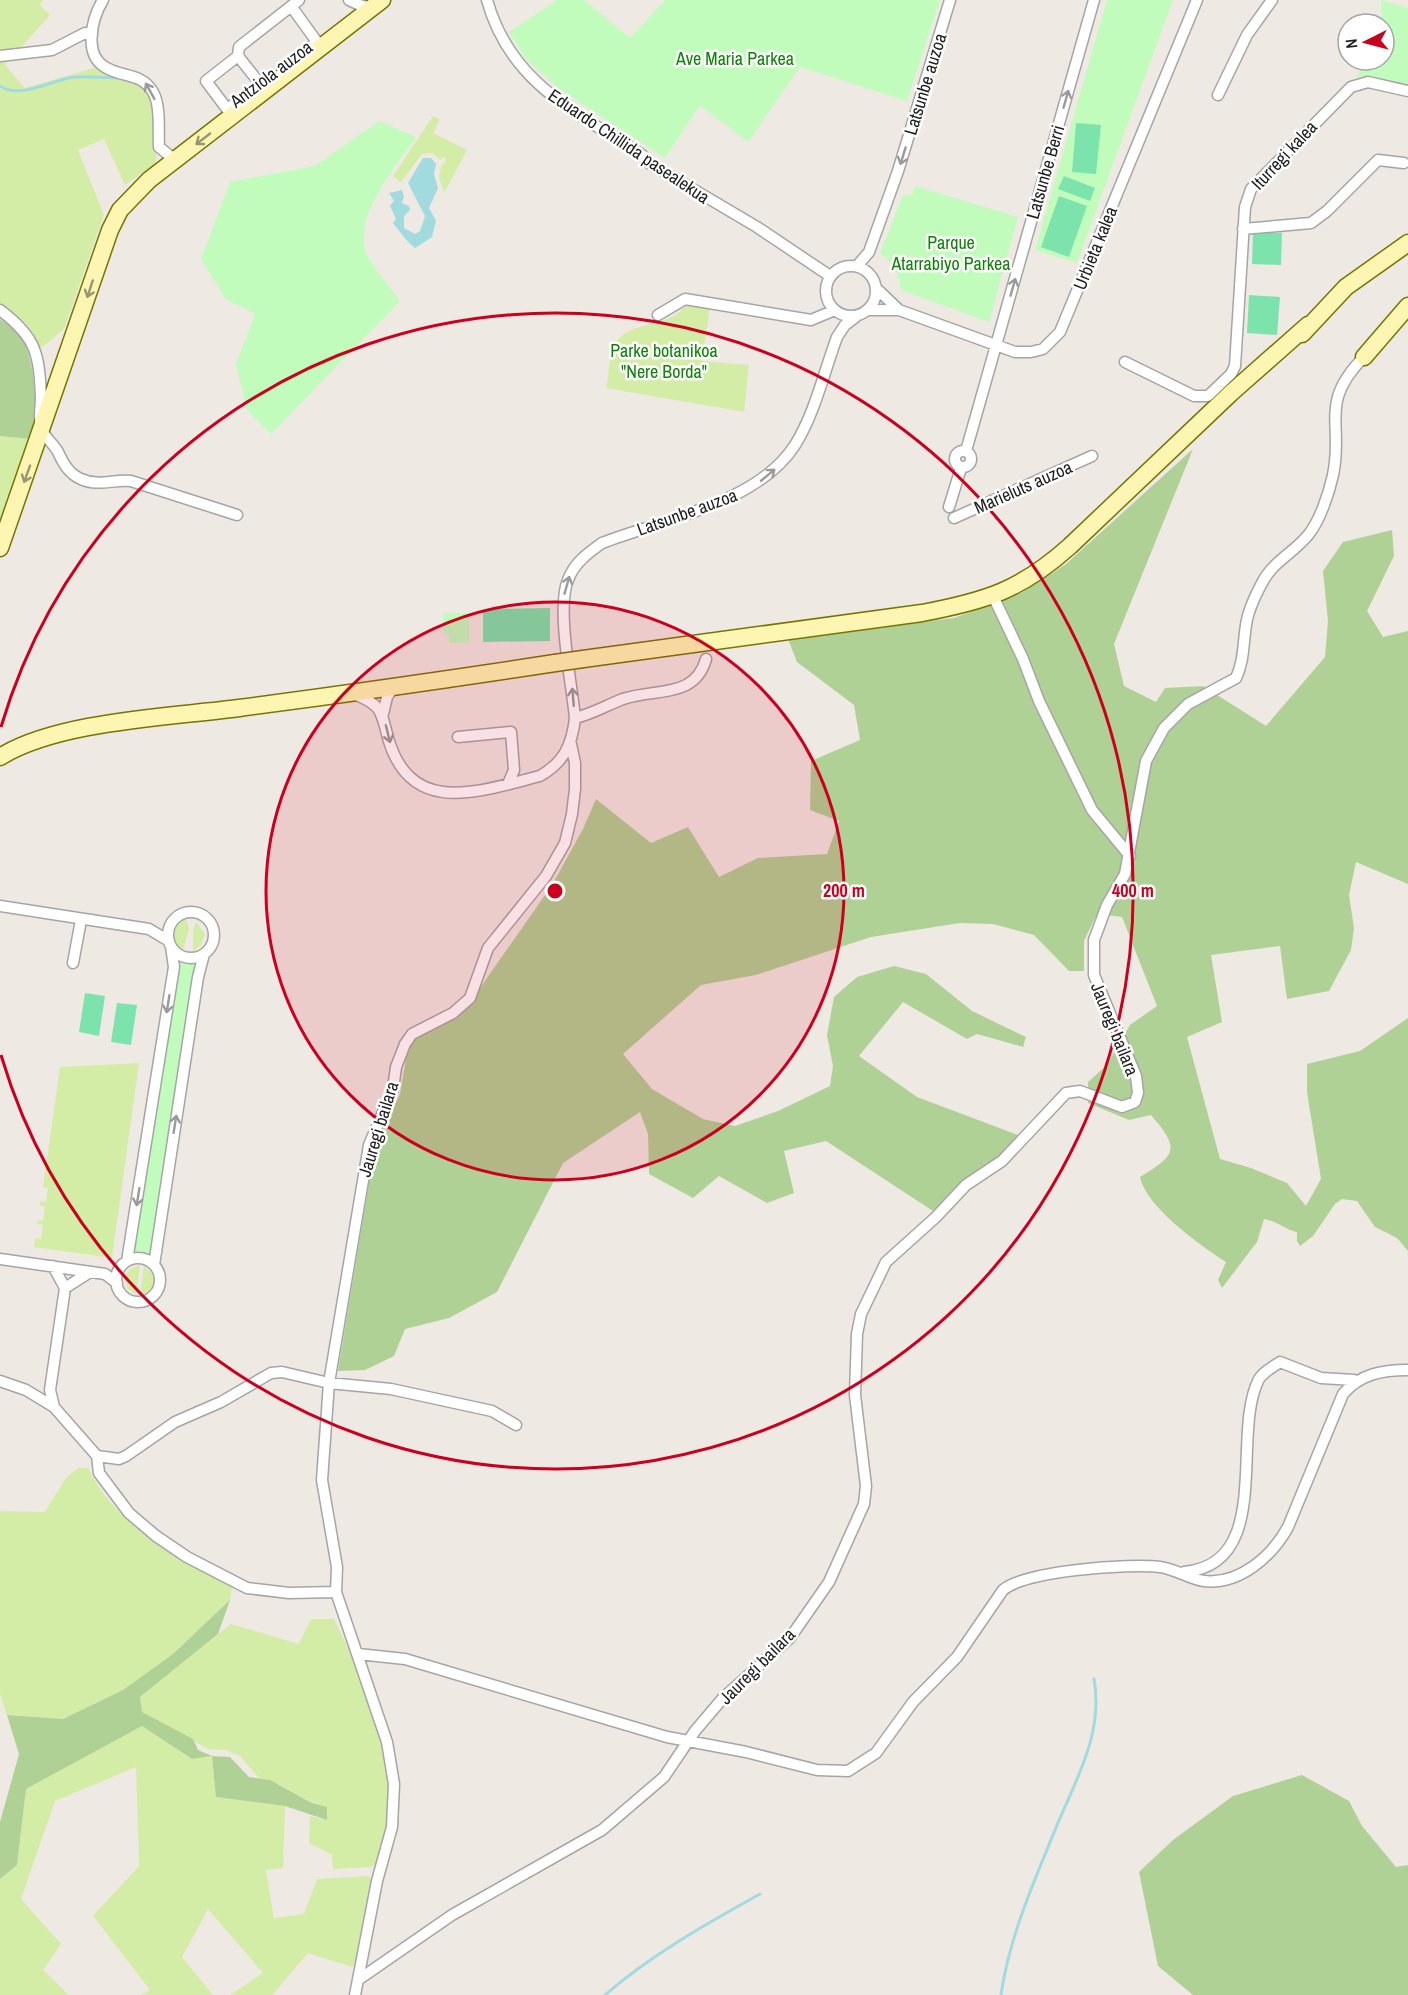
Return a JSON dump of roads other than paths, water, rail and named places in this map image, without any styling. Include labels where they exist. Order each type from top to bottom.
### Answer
[{"type":"main road","points":[[0,548],[110,230],[120,210],[134,194],[176,160],[378,4]]},
{"type":"main road","points":[[0,757],[13,749],[68,731],[393,688],[583,659],[922,613],[993,597],[1043,570],[1232,393],[1308,326],[1346,287],[1408,243]]},
{"type":"main road","points":[[1364,357],[1406,311]]},
{"type":"street","points":[[103,0],[92,35],[93,51],[98,62],[107,68],[145,81],[154,94],[159,147],[176,160]]},
{"type":"street","points":[[350,0],[362,6],[378,4]]},
{"type":"street","name":"Eduardo Chillida pasealekua","points":[[487,0],[499,33],[529,77],[559,101],[642,155],[647,162],[731,212],[830,276]]},
{"type":"street","name":"Latsunbe auzoa","points":[[857,266],[869,252],[894,181],[950,0]]},
{"type":"street","name":"Latsunbe Berri","points":[[997,343],[1094,0]]},
{"type":"street","name":"Urbieta kalea","points":[[876,288],[899,309],[997,343],[1015,352],[1030,352],[1049,345],[1060,332],[1197,0]]},
{"type":"street","points":[[1218,95],[1247,35],[1272,0]]},
{"type":"street","name":"Antziola auzoa","points":[[295,3],[317,42],[227,109],[206,81],[238,56],[239,47],[295,3]]},
{"type":"street","points":[[0,56],[51,50],[85,33],[92,35]]},
{"type":"street","points":[[238,56],[261,85]]},
{"type":"street","name":"Iturregi kalea","points":[[1125,362],[1194,396],[1208,396],[1224,381],[1235,366],[1245,207],[1251,189],[1344,92],[1368,82],[1408,91]]},
{"type":"street","points":[[1244,229],[1311,223],[1327,211],[1378,160],[1404,163]]},
{"type":"street","points":[[857,266],[871,275],[876,288],[875,300],[862,313],[842,314],[835,309],[827,295],[830,276],[842,267],[857,266]]},
{"type":"street","points":[[658,315],[685,299],[811,320],[835,309]]},
{"type":"street","name":"Urbieta kalea","points":[[862,313],[899,309]]},
{"type":"street","points":[[0,310],[22,326],[29,337],[38,361],[42,432],[56,448],[65,467],[80,479],[101,484],[119,480],[131,481],[237,514]]},
{"type":"street","name":"Latsunbe auzoa","points":[[571,744],[574,718],[563,602],[567,582],[583,556],[602,543],[737,495],[763,479],[784,461],[796,443],[837,337],[845,325],[862,313]]},
{"type":"street","name":"Marieluts auzoa","points":[[949,507],[961,468],[970,463],[971,458],[966,452],[997,343]]},
{"type":"street","name":"Jauregi bailara","points":[[358,1980],[452,1914],[602,1830],[664,1777],[723,1698],[790,1638],[829,1581],[864,1504],[866,1486],[855,1395],[857,1334],[861,1314],[886,1262],[936,1217],[966,1185],[1002,1161],[1066,1093],[1080,1091],[1122,1107],[1135,1102],[1138,1094],[1136,1076],[1094,975],[1093,955],[1099,924],[1125,874],[1130,856],[1146,761],[1164,728],[1188,704],[1236,678],[1243,659],[1250,607],[1262,582],[1272,566],[1309,534],[1316,523],[1333,477],[1336,448],[1333,429],[1336,401],[1340,389],[1364,357]]},
{"type":"street","name":"Marieluts auzoa","points":[[954,518],[1092,456]]},
{"type":"street","points":[[993,597],[1023,659],[1039,701],[1092,810],[1130,856]]},
{"type":"street","points":[[574,718],[599,711],[623,699],[685,688],[695,681],[703,670],[706,659]]},
{"type":"street","points":[[383,714],[387,697],[393,688]]},
{"type":"street","points":[[352,693],[374,703],[383,714],[395,758],[408,776],[426,789],[443,794],[458,794],[540,776],[562,759],[571,744]]},
{"type":"street","points":[[458,737],[512,732],[514,770],[508,784]]},
{"type":"street","name":"Jauregi bailara","points":[[355,1995],[395,1808],[392,1763],[387,1742],[336,1592],[337,1567],[322,1480],[329,1383],[369,1145],[393,1089],[396,1067],[412,1034],[453,1013],[470,998],[488,948],[546,876],[565,843],[575,789],[575,763],[571,744]]},
{"type":"street","points":[[514,759],[523,769],[540,776]]},
{"type":"street","points":[[1,908],[155,930],[187,913],[195,913],[207,920],[213,932],[213,940],[204,954],[196,987],[154,1265],[159,1285],[151,1298],[144,1301],[126,1299],[120,1293],[117,1283],[123,1265],[174,967],[168,933],[172,922]]},
{"type":"street","points":[[73,963],[81,920]]},
{"type":"street","points":[[155,930],[179,955],[187,958],[204,954]]},
{"type":"street","points":[[0,1259],[105,1274],[117,1283]]},
{"type":"street","points":[[105,1274],[142,1259],[154,1265]]},
{"type":"street","points":[[53,1266],[65,1288],[50,1392],[54,1407]]},
{"type":"street","points":[[65,1288],[90,1272]]},
{"type":"street","points":[[1183,1572],[1209,1566],[1228,1549],[1239,1528],[1246,1471],[1250,1405],[1260,1376],[1280,1362],[1321,1378],[1354,1380],[1408,1370]]},
{"type":"street","points":[[97,1456],[119,1459],[126,1456],[176,1422],[221,1402],[271,1373],[294,1373],[329,1383],[391,1389],[492,1411],[516,1425]]},
{"type":"street","points":[[358,1654],[405,1659],[643,1730],[817,1770],[848,1771],[876,1753],[913,1702],[957,1657],[1003,1590],[1011,1583],[1027,1578],[1094,1569],[1150,1566],[1183,1572],[1201,1580],[1232,1579],[1267,1554],[1280,1542],[1288,1527],[1329,1424],[1343,1394],[1354,1380]]},
{"type":"street","points":[[0,1381],[32,1394],[54,1407],[97,1456],[99,1473],[129,1513],[156,1536],[187,1557],[247,1588],[289,1593],[336,1592]]},
{"type":"street","points":[[32,1394],[50,1392]]},
{"type":"water","points":[[423,158],[431,158],[436,164],[434,174],[438,188],[429,208],[436,221],[432,237],[415,248],[393,223],[396,219],[390,206],[394,201],[389,193],[402,190],[404,197],[402,203],[409,206],[410,210],[404,216],[404,228],[415,234],[420,231],[425,216],[408,183]]},
{"type":"waterway","points":[[0,86],[16,91],[74,77],[117,78]]},
{"type":"waterway","points":[[1001,1995],[1010,1953],[1023,1911],[1086,1757],[1095,1719],[1094,1679]]},
{"type":"waterway","points":[[605,1995],[660,1953],[760,1894]]},
{"type":"park label","name":"Ave Maria Parkea","points":[[735,58]]},
{"type":"park label","name":"Parque Atarrabiyo Parkea","points":[[951,252]]},
{"type":"park label","name":"Parke botanikoa \"Nere Borda\"","points":[[664,360]]}]
